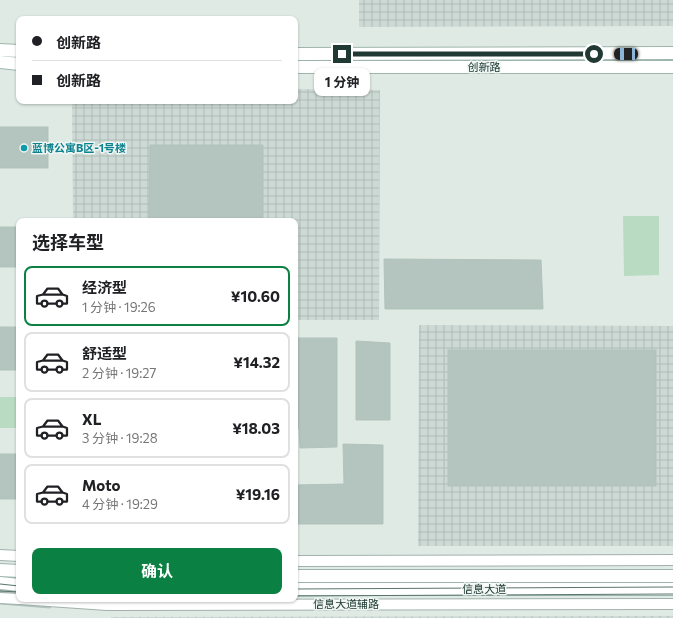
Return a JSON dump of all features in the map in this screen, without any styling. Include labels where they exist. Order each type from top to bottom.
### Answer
[{"type":"street","points":[[0,50],[16,51]]},
{"type":"street","name":"创新路","points":[[298,54],[673,54]]},
{"type":"street","points":[[0,62],[16,64]]},
{"type":"street","name":"创新路","points":[[298,67],[673,67]]},
{"type":"street","points":[[0,555],[16,556]]},
{"type":"street","points":[[298,561],[673,560]]},
{"type":"street","points":[[0,570],[16,571]]},
{"type":"street","name":"信息大道","points":[[298,576],[673,576]]},
{"type":"street","points":[[0,584],[16,584]]},
{"type":"street","name":"信息大道","points":[[298,589],[673,589]]},
{"type":"street","name":"信息大道辅路","points":[[0,598],[16,599]]},
{"type":"street","name":"信息大道辅路","points":[[64,602],[107,605],[673,604]]},
{"type":"shaded area","points":[[359,0],[673,0],[673,26],[359,27]]},
{"type":"shaded area","points":[[298,89],[380,90],[379,320],[298,320],[298,218],[73,218],[72,104],[298,104]]},
{"type":"shaded area","points":[[419,325],[673,326],[673,546],[418,546]]},
{"type":"shaded area","points":[[673,616],[673,618],[111,618],[111,617]]},
{"type":"green space","points":[[623,216],[659,216],[659,275],[624,276]]},
{"type":"green space","points":[[0,397],[16,397],[16,428],[0,428]]},
{"type":"building","name":"蓝博公寓B区-1号楼","points":[[0,127],[48,127],[48,168],[0,168]]},
{"type":"building","points":[[150,145],[263,145],[263,218],[149,218]]},
{"type":"building","points":[[0,227],[16,227],[16,267],[0,267]]},
{"type":"building","points":[[384,259],[541,260],[543,309],[385,309]]},
{"type":"building","points":[[0,327],[16,327],[16,370],[0,370]]},
{"type":"building","points":[[298,338],[337,338],[337,447],[300,448]]},
{"type":"building","points":[[356,341],[390,343],[390,420],[356,420]]},
{"type":"building","points":[[448,350],[656,350],[656,486],[448,486]]},
{"type":"building","points":[[343,444],[383,445],[383,524],[298,524],[298,485],[344,484]]},
{"type":"building","points":[[0,454],[16,454],[16,499],[0,499]]},
{"type":"building","points":[[0,574],[16,575],[16,602],[57,602],[50,608],[0,604]]},
{"type":"tram line","points":[[0,584],[16,586]]},
{"type":"tram line","points":[[298,589],[673,587]]},
{"type":"tram line","points":[[0,591],[16,592]]},
{"type":"tram line","points":[[298,596],[673,594]]},
{"type":"place","name":"蓝博公寓B区-1号楼","points":[[24,148]]},
{"type":"route","points":[[342,54],[594,54]]}]
